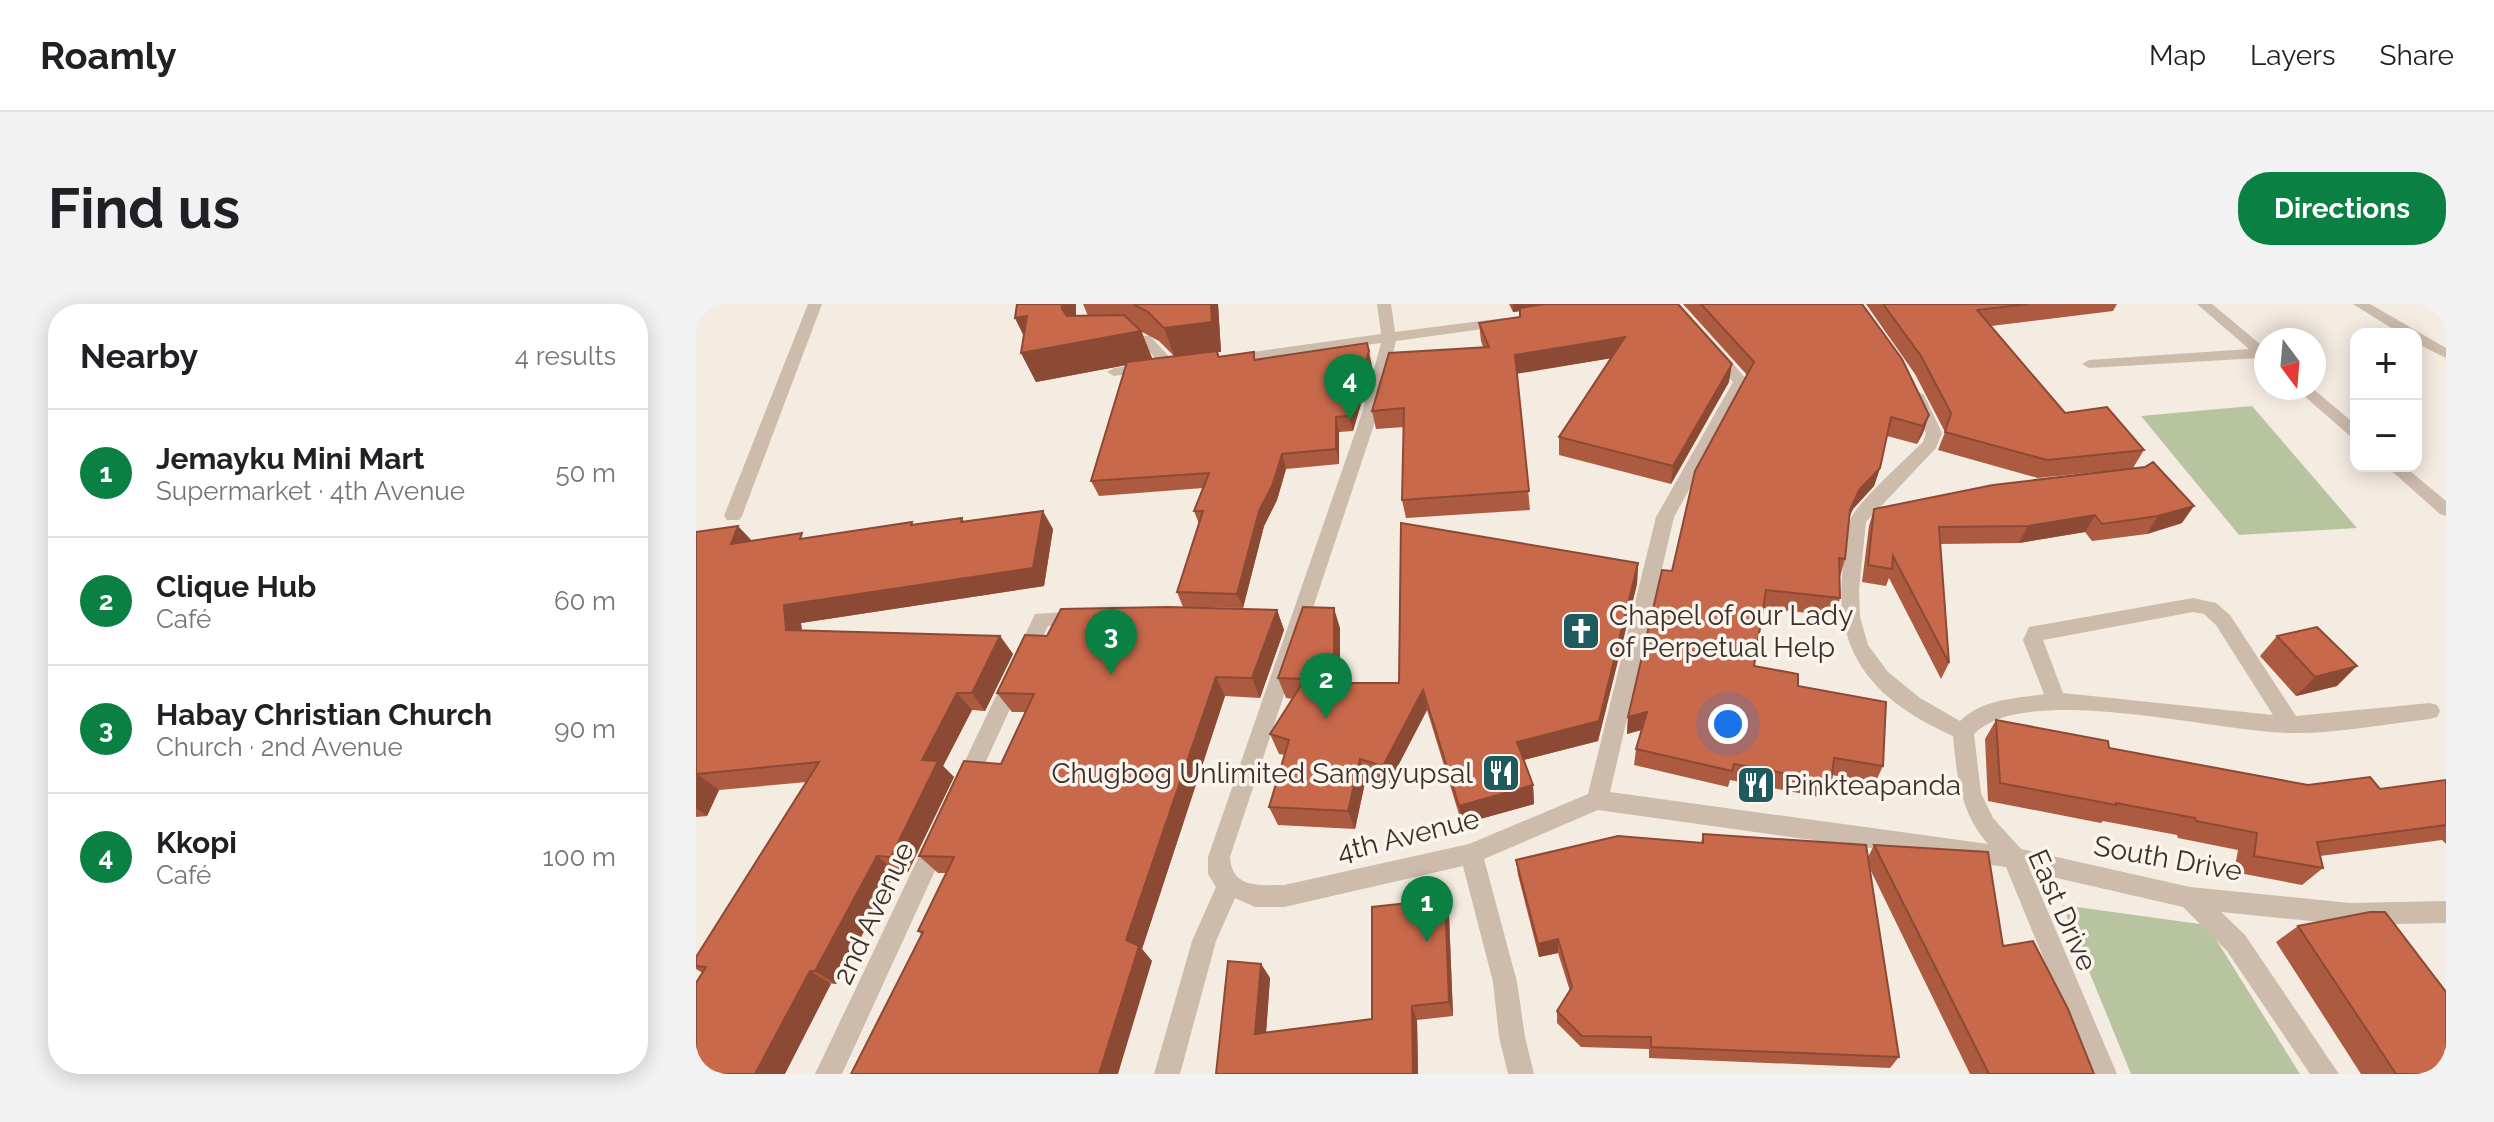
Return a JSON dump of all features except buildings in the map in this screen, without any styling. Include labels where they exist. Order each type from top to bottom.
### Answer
[{"type":"street","points":[[733,516],[815,304]]},
{"type":"street","points":[[1167,1074],[1204,941],[1229,885],[1220,874],[1219,857],[1371,410],[1389,339],[1384,304]]},
{"type":"street","points":[[2204,304],[2254,346]]},
{"type":"street","points":[[2360,304],[2402,328]]},
{"type":"street","points":[[1215,360],[1520,319]]},
{"type":"street","points":[[1597,800],[1665,517],[1741,382],[1700,335]]},
{"type":"street","points":[[1108,340],[1145,339],[1177,364],[1114,372]]},
{"type":"street","points":[[2422,340],[2446,354]]},
{"type":"street","points":[[2089,364],[2254,356]]},
{"type":"street","points":[[1906,376],[1934,433],[1930,444],[1858,520],[1852,629],[1860,652],[1894,689],[1943,723],[1963,731],[1978,716],[1995,710],[2056,700],[2291,725],[2430,711]]},
{"type":"street","points":[[2317,400],[2350,428]]},
{"type":"street","points":[[2401,472],[2446,510]]},
{"type":"street","points":[[1858,520],[1887,512]]},
{"type":"street","points":[[2056,700],[2033,640],[2036,632],[2193,605],[2209,608],[2223,620],[2291,725]]},
{"type":"street","name":"2nd Avenue","points":[[828,1074],[1042,619],[1103,617]]},
{"type":"street","points":[[1271,619],[1302,620]]},
{"type":"street","name":"East Drive","points":[[1963,731],[1970,793],[1985,825],[2014,858],[2104,1074]]},
{"type":"street","name":"4th Avenue","points":[[1229,885],[1255,896],[1284,896],[1471,854],[1597,800]]},
{"type":"street","name":"South Drive","points":[[1597,800],[2014,858],[2190,898],[2350,914],[2446,912]]},
{"type":"street","points":[[1471,854],[1505,982],[1512,1037],[1521,1074]]},
{"type":"street","points":[[2190,898],[2236,943],[2326,1074]]},
{"type":"green space","points":[[2252,406],[2357,528],[2239,535],[2141,416]]},
{"type":"green space","points":[[2062,905],[2207,925],[2300,1074],[2131,1074]]},
{"type":"place","name":"Kkopi","points":[[1350,420]]},
{"type":"place","name":"Chapel of our Lady of Perpetual Help","points":[[1581,631]]},
{"type":"place","name":"Habay Christian Church","points":[[1111,675]]},
{"type":"place","name":"Clique Hub","points":[[1326,719]]},
{"type":"place","name":"Chugbog Unlimited Samgyupsal","points":[[1501,773]]},
{"type":"place","name":"Pinkteapanda","points":[[1756,785]]},
{"type":"place","name":"Jemayku Mini Mart","points":[[1427,942]]}]
